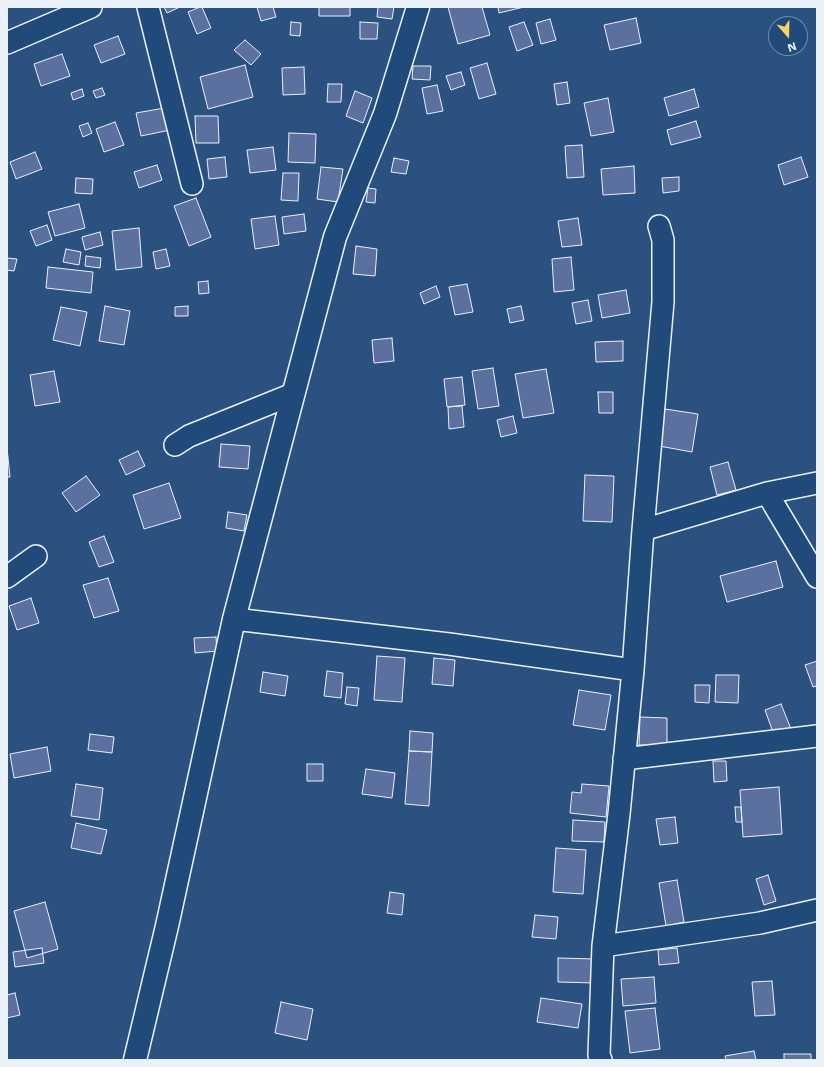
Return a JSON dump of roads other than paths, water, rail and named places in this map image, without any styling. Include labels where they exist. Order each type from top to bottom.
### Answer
[{"type":"street","points":[[7,43],[92,7]]},
{"type":"street","points":[[148,7],[192,184]]},
{"type":"street","points":[[135,1060],[167,926],[234,620],[335,237],[385,114],[418,7]]},
{"type":"street","points":[[601,1060],[599,1055],[603,946],[633,670],[643,530],[663,302],[663,240],[659,226]]},
{"type":"street","points":[[175,445],[189,436],[293,394]]},
{"type":"street","points":[[643,530],[767,493],[817,483]]},
{"type":"street","points":[[767,493],[817,576]]},
{"type":"street","points":[[7,577],[36,556]]},
{"type":"street","points":[[234,620],[450,644],[633,670]]},
{"type":"street","points":[[624,759],[817,736]]},
{"type":"street","points":[[603,946],[760,923],[817,910]]}]
